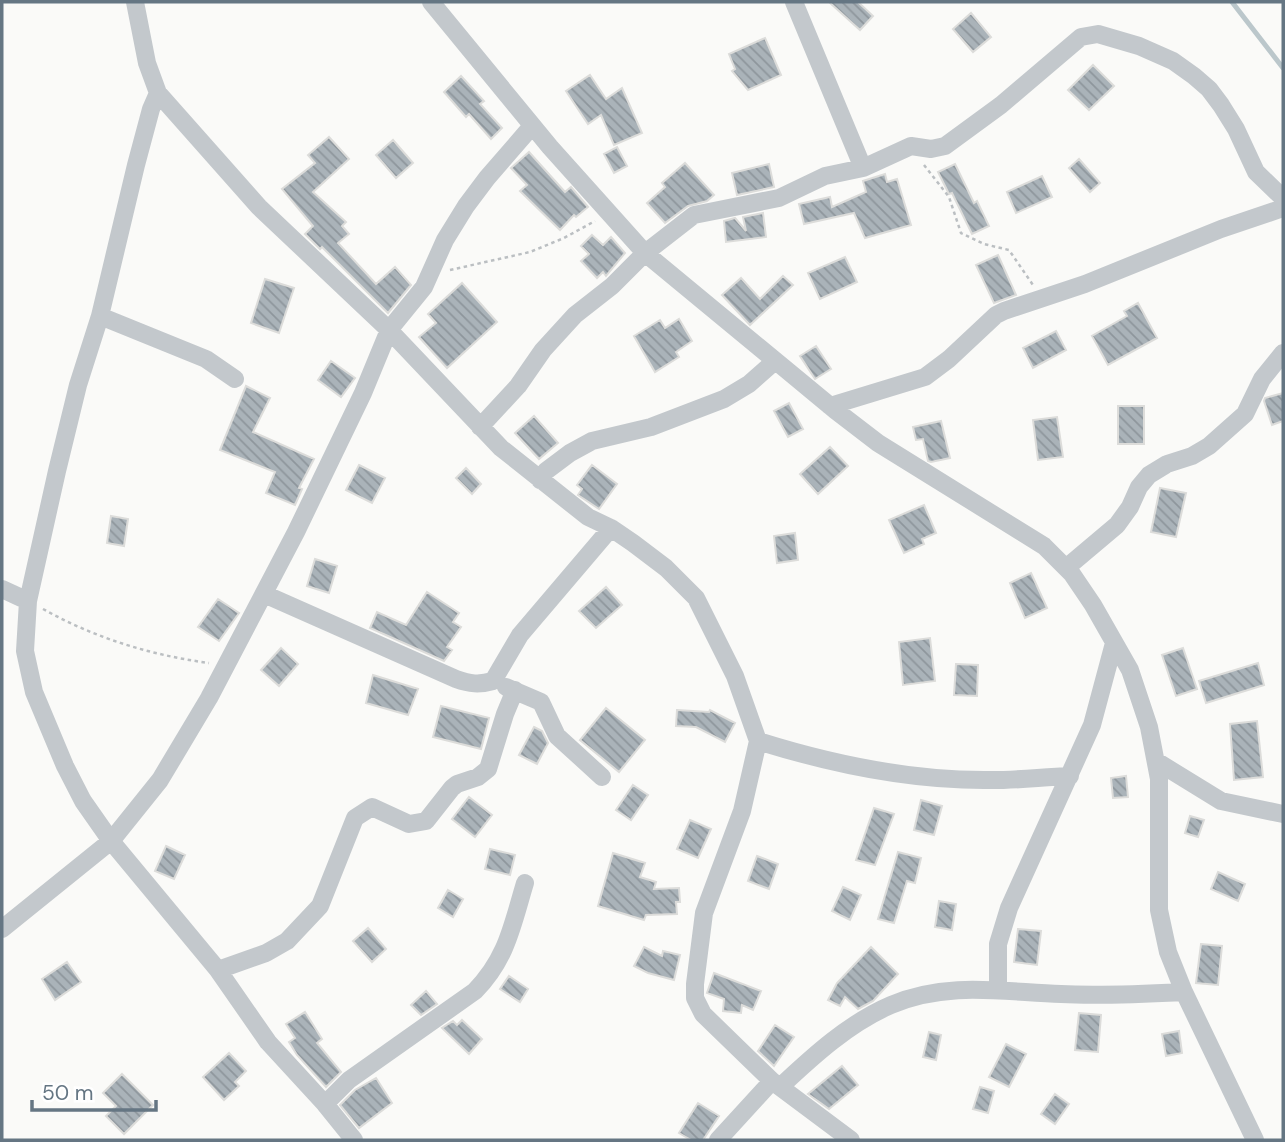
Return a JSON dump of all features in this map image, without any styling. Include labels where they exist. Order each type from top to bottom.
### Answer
[{"type":"street","points":[[135,2],[146,63],[158,93],[259,207],[389,330],[480,427],[540,480],[588,517],[611,528],[666,568],[696,598],[735,676],[758,741],[743,811],[704,913],[695,998],[704,1014],[776,1084],[851,1140]]},
{"type":"street","points":[[431,2],[532,126],[645,253],[878,443],[1044,546],[1066,568],[1093,605],[1130,670],[1149,727],[1159,779],[1159,910],[1168,952],[1184,992],[1255,1140]]},
{"type":"street","points":[[794,2],[863,168]]},
{"type":"street","points":[[480,427],[518,386],[543,350],[575,315],[612,286],[645,253],[694,215],[779,198],[825,176],[863,168],[911,146],[931,149],[945,146],[1000,105],[1081,37],[1098,34],[1139,46],[1173,61],[1209,89],[1237,129],[1256,172],[1283,198]]},
{"type":"street","points":[[158,93],[136,165],[100,316],[78,385],[28,601],[25,651],[34,692],[83,802],[111,841],[218,970],[268,1042],[354,1140]]},
{"type":"street","points":[[2,929],[111,841],[160,780],[226,665],[296,532],[363,393],[389,330],[424,286],[445,240],[466,206],[532,126]]},
{"type":"street","points":[[830,406],[925,377],[949,359],[996,315],[1283,208]]},
{"type":"street","points":[[100,316],[206,359],[235,379]]},
{"type":"street","points":[[1066,568],[1117,525],[1149,475],[1209,446],[1245,414],[1262,379],[1283,353]]},
{"type":"street","points":[[540,480],[546,471],[570,453],[592,442],[650,428],[724,399],[749,384],[775,360]]},
{"type":"street","points":[[493,681],[520,635],[611,528]]},
{"type":"street","points":[[2,589],[28,601]]},
{"type":"street","points":[[264,594],[456,679],[472,685],[493,681],[541,702],[558,736],[601,777]]},
{"type":"street","points":[[998,989],[998,944],[1009,908],[1092,724],[1114,642]]},
{"type":"street","points":[[218,970],[265,953],[287,941],[320,906],[355,818],[360,813],[372,807],[409,824],[426,821],[452,788],[478,777],[488,769],[515,690]]},
{"type":"street","points":[[758,741],[803,755],[913,776],[985,780],[1070,776]]},
{"type":"street","points":[[1156,761],[1221,801],[1283,814]]},
{"type":"street","points":[[325,1104],[349,1080],[464,999],[490,975],[503,953],[525,883]]},
{"type":"street","points":[[719,1140],[776,1084],[824,1047],[866,1018],[891,1005],[926,993],[998,989],[1088,995],[1184,992]]},
{"type":"path","points":[[911,146],[949,197],[961,233],[984,244],[1009,250],[1042,299]]},
{"type":"path","points":[[447,271],[530,252],[564,238],[609,213]]},
{"type":"path","points":[[28,601],[67,622],[151,654],[226,665]]},
{"type":"building","points":[[829,2],[858,2],[873,16],[860,30]]},
{"type":"building","points":[[971,13],[991,37],[973,52],[953,29]]},
{"type":"building","points":[[765,38],[781,75],[748,90],[732,71],[735,69],[729,54]]},
{"type":"building","points":[[1093,65],[1114,86],[1089,110],[1068,90]]},
{"type":"building","points":[[590,75],[606,99],[622,88],[642,133],[614,145],[601,115],[588,124],[566,91]]},
{"type":"building","points":[[461,76],[484,101],[480,104],[502,128],[491,139],[469,114],[466,117],[444,92]]},
{"type":"building","points":[[329,137],[349,159],[313,192],[346,222],[342,226],[349,234],[338,243],[376,284],[395,267],[411,285],[388,313],[322,247],[320,249],[305,234],[313,226],[282,189],[315,163],[308,155]]},
{"type":"building","points":[[393,140],[413,163],[396,178],[376,155]]},
{"type":"building","points":[[617,147],[627,166],[614,173],[604,154]]},
{"type":"building","points":[[529,152],[565,192],[571,187],[588,207],[576,217],[574,215],[560,230],[520,191],[527,185],[511,168]]},
{"type":"building","points":[[1079,159],[1100,183],[1090,192],[1069,168]]},
{"type":"building","points":[[685,163],[714,195],[707,201],[688,206],[665,223],[647,203],[665,187],[662,183]]},
{"type":"building","points":[[769,164],[774,187],[737,195],[732,173]]},
{"type":"building","points":[[955,164],[989,226],[972,234],[952,193],[949,194],[938,172]]},
{"type":"building","points":[[885,174],[887,182],[897,179],[911,225],[865,238],[854,213],[804,224],[799,204],[830,197],[832,207],[866,192],[863,181]]},
{"type":"building","points":[[1042,176],[1052,197],[1016,213],[1007,192]]},
{"type":"building","points":[[763,213],[766,237],[726,242],[724,221],[735,218],[746,231],[743,217]]},
{"type":"building","points":[[592,235],[603,245],[611,237],[625,253],[606,276],[603,272],[597,278],[581,261],[589,254],[581,246]]},
{"type":"building","points":[[998,255],[1016,295],[994,303],[976,265]]},
{"type":"building","points":[[845,257],[857,282],[820,299],[808,273]]},
{"type":"building","points":[[783,276],[793,285],[750,325],[722,295],[741,278],[760,299]]},
{"type":"building","points":[[265,279],[294,288],[279,333],[251,323]]},
{"type":"building","points":[[462,283],[497,322],[447,368],[419,337],[436,323],[428,314]]},
{"type":"building","points":[[1138,303],[1157,338],[1108,365],[1092,336],[1127,316],[1124,311]]},
{"type":"building","points":[[679,319],[692,341],[676,352],[679,357],[655,372],[634,336],[660,320],[665,328]]},
{"type":"building","points":[[1056,331],[1066,350],[1033,368],[1023,348]]},
{"type":"building","points":[[816,346],[831,369],[815,379],[800,356]]},
{"type":"building","points":[[331,361],[355,378],[341,397],[318,380]]},
{"type":"building","points":[[246,386],[270,398],[253,432],[314,459],[299,488],[302,489],[295,505],[266,493],[275,472],[220,450]]},
{"type":"building","points":[[1283,393],[1283,421],[1272,425],[1265,398]]},
{"type":"building","points":[[789,403],[803,429],[788,437],[774,411]]},
{"type":"building","points":[[1118,406],[1144,406],[1144,444],[1118,444]]},
{"type":"building","points":[[534,416],[558,443],[539,459],[515,433]]},
{"type":"building","points":[[1057,417],[1063,457],[1038,460],[1033,420]]},
{"type":"building","points":[[941,421],[950,458],[931,462],[928,461],[923,439],[916,440],[913,427]]},
{"type":"building","points":[[830,447],[848,466],[818,494],[800,474]]},
{"type":"building","points":[[359,465],[385,478],[372,503],[346,490]]},
{"type":"building","points":[[592,465],[617,484],[599,509],[578,495],[582,489],[577,485]]},
{"type":"building","points":[[466,468],[481,484],[472,494],[456,478]]},
{"type":"building","points":[[1160,488],[1186,493],[1176,537],[1151,532]]},
{"type":"building","points":[[924,505],[936,533],[922,539],[924,544],[904,553],[889,520]]},
{"type":"building","points":[[111,516],[128,519],[124,546],[107,543]]},
{"type":"building","points":[[795,533],[798,560],[777,563],[774,536]]},
{"type":"building","points":[[315,559],[337,566],[329,593],[307,586]]},
{"type":"building","points":[[1031,573],[1047,608],[1025,618],[1010,583]]},
{"type":"building","points":[[606,587],[622,605],[596,628],[579,611]]},
{"type":"building","points":[[427,592],[459,613],[453,622],[461,627],[447,647],[452,650],[444,661],[370,628],[377,612],[406,625]]},
{"type":"building","points":[[218,599],[239,613],[219,641],[198,627]]},
{"type":"building","points":[[930,638],[935,681],[903,685],[899,642]]},
{"type":"building","points":[[281,648],[298,664],[279,686],[261,670]]},
{"type":"building","points":[[1183,648],[1197,689],[1176,696],[1162,655]]},
{"type":"building","points":[[1258,663],[1264,685],[1206,703],[1199,681]]},
{"type":"building","points":[[956,664],[978,665],[977,696],[954,695]]},
{"type":"building","points":[[373,675],[418,689],[408,715],[366,703]]},
{"type":"building","points":[[441,706],[489,718],[481,749],[433,737]]},
{"type":"building","points":[[606,708],[645,740],[619,772],[580,740]]},
{"type":"building","points":[[677,710],[710,710],[735,723],[725,742],[696,727],[676,726]]},
{"type":"building","points":[[1257,721],[1263,777],[1234,780],[1230,724]]},
{"type":"building","points":[[534,727],[542,731],[548,743],[537,764],[519,755]]},
{"type":"building","points":[[1126,776],[1128,797],[1113,798],[1111,778]]},
{"type":"building","points":[[633,785],[648,795],[631,820],[616,810]]},
{"type":"building","points":[[469,797],[492,815],[475,837],[452,819]]},
{"type":"building","points":[[921,800],[942,806],[934,835],[914,830]]},
{"type":"building","points":[[874,808],[894,814],[875,865],[856,860]]},
{"type":"building","points":[[1190,816],[1204,820],[1198,837],[1185,833]]},
{"type":"building","points":[[690,820],[711,829],[698,858],[677,849]]},
{"type":"building","points":[[166,846],[185,855],[174,879],[155,871]]},
{"type":"building","points":[[490,849],[515,855],[510,875],[485,869]]},
{"type":"building","points":[[898,852],[921,858],[915,883],[907,881],[894,923],[878,919]]},
{"type":"building","points":[[613,853],[645,863],[640,877],[656,882],[654,889],[679,888],[677,914],[646,915],[644,920],[598,906]]},
{"type":"building","points":[[757,856],[778,864],[769,889],[748,881]]},
{"type":"building","points":[[1218,872],[1245,884],[1238,901],[1211,889]]},
{"type":"building","points":[[843,887],[861,895],[850,920],[832,911]]},
{"type":"building","points":[[448,890],[463,899],[453,917],[438,908]]},
{"type":"building","points":[[939,901],[956,904],[952,930],[935,927]]},
{"type":"building","points":[[368,928],[386,949],[372,962],[353,941]]},
{"type":"building","points":[[1018,929],[1041,931],[1037,965],[1014,962]]},
{"type":"building","points":[[1201,944],[1222,946],[1218,985],[1196,983]]},
{"type":"building","points":[[644,947],[662,956],[663,951],[680,955],[674,980],[634,966]]},
{"type":"building","points":[[871,947],[898,974],[873,1001],[858,1009],[845,997],[840,1006],[828,1000],[837,983]]},
{"type":"building","points":[[67,962],[81,982],[55,1000],[42,979]]},
{"type":"building","points":[[714,973],[761,991],[753,1010],[742,1005],[741,1013],[723,1011],[724,999],[707,993]]},
{"type":"building","points":[[509,976],[528,989],[520,1002],[500,989]]},
{"type":"building","points":[[426,991],[437,1004],[421,1015],[411,1005]]},
{"type":"building","points":[[305,1012],[322,1039],[317,1043],[341,1072],[326,1087],[289,1042],[295,1038],[286,1024]]},
{"type":"building","points":[[1079,1013],[1101,1015],[1098,1052],[1075,1050]]},
{"type":"building","points":[[462,1020],[482,1039],[469,1054],[442,1028],[453,1021],[457,1025]]},
{"type":"building","points":[[775,1025],[794,1037],[774,1066],[758,1051]]},
{"type":"building","points":[[1179,1031],[1182,1053],[1166,1056],[1162,1034]]},
{"type":"building","points":[[929,1032],[941,1035],[936,1060],[923,1057]]},
{"type":"building","points":[[1006,1044],[1026,1054],[1009,1087],[989,1077]]},
{"type":"building","points":[[229,1053],[246,1071],[235,1082],[239,1086],[224,1100],[203,1077]]},
{"type":"building","points":[[842,1066],[858,1085],[829,1109],[808,1094]]},
{"type":"building","points":[[122,1074],[153,1105],[124,1134],[106,1116],[116,1106],[103,1093]]},
{"type":"building","points":[[376,1078],[392,1103],[359,1128],[340,1105],[355,1090]]},
{"type":"building","points":[[980,1087],[994,1091],[988,1113],[973,1109]]},
{"type":"building","points":[[1055,1094],[1069,1104],[1055,1124],[1041,1114]]},
{"type":"building","points":[[698,1103],[719,1116],[703,1140],[691,1140],[679,1133]]},
{"type":"waterway","points":[[1232,2],[1283,68]]}]
